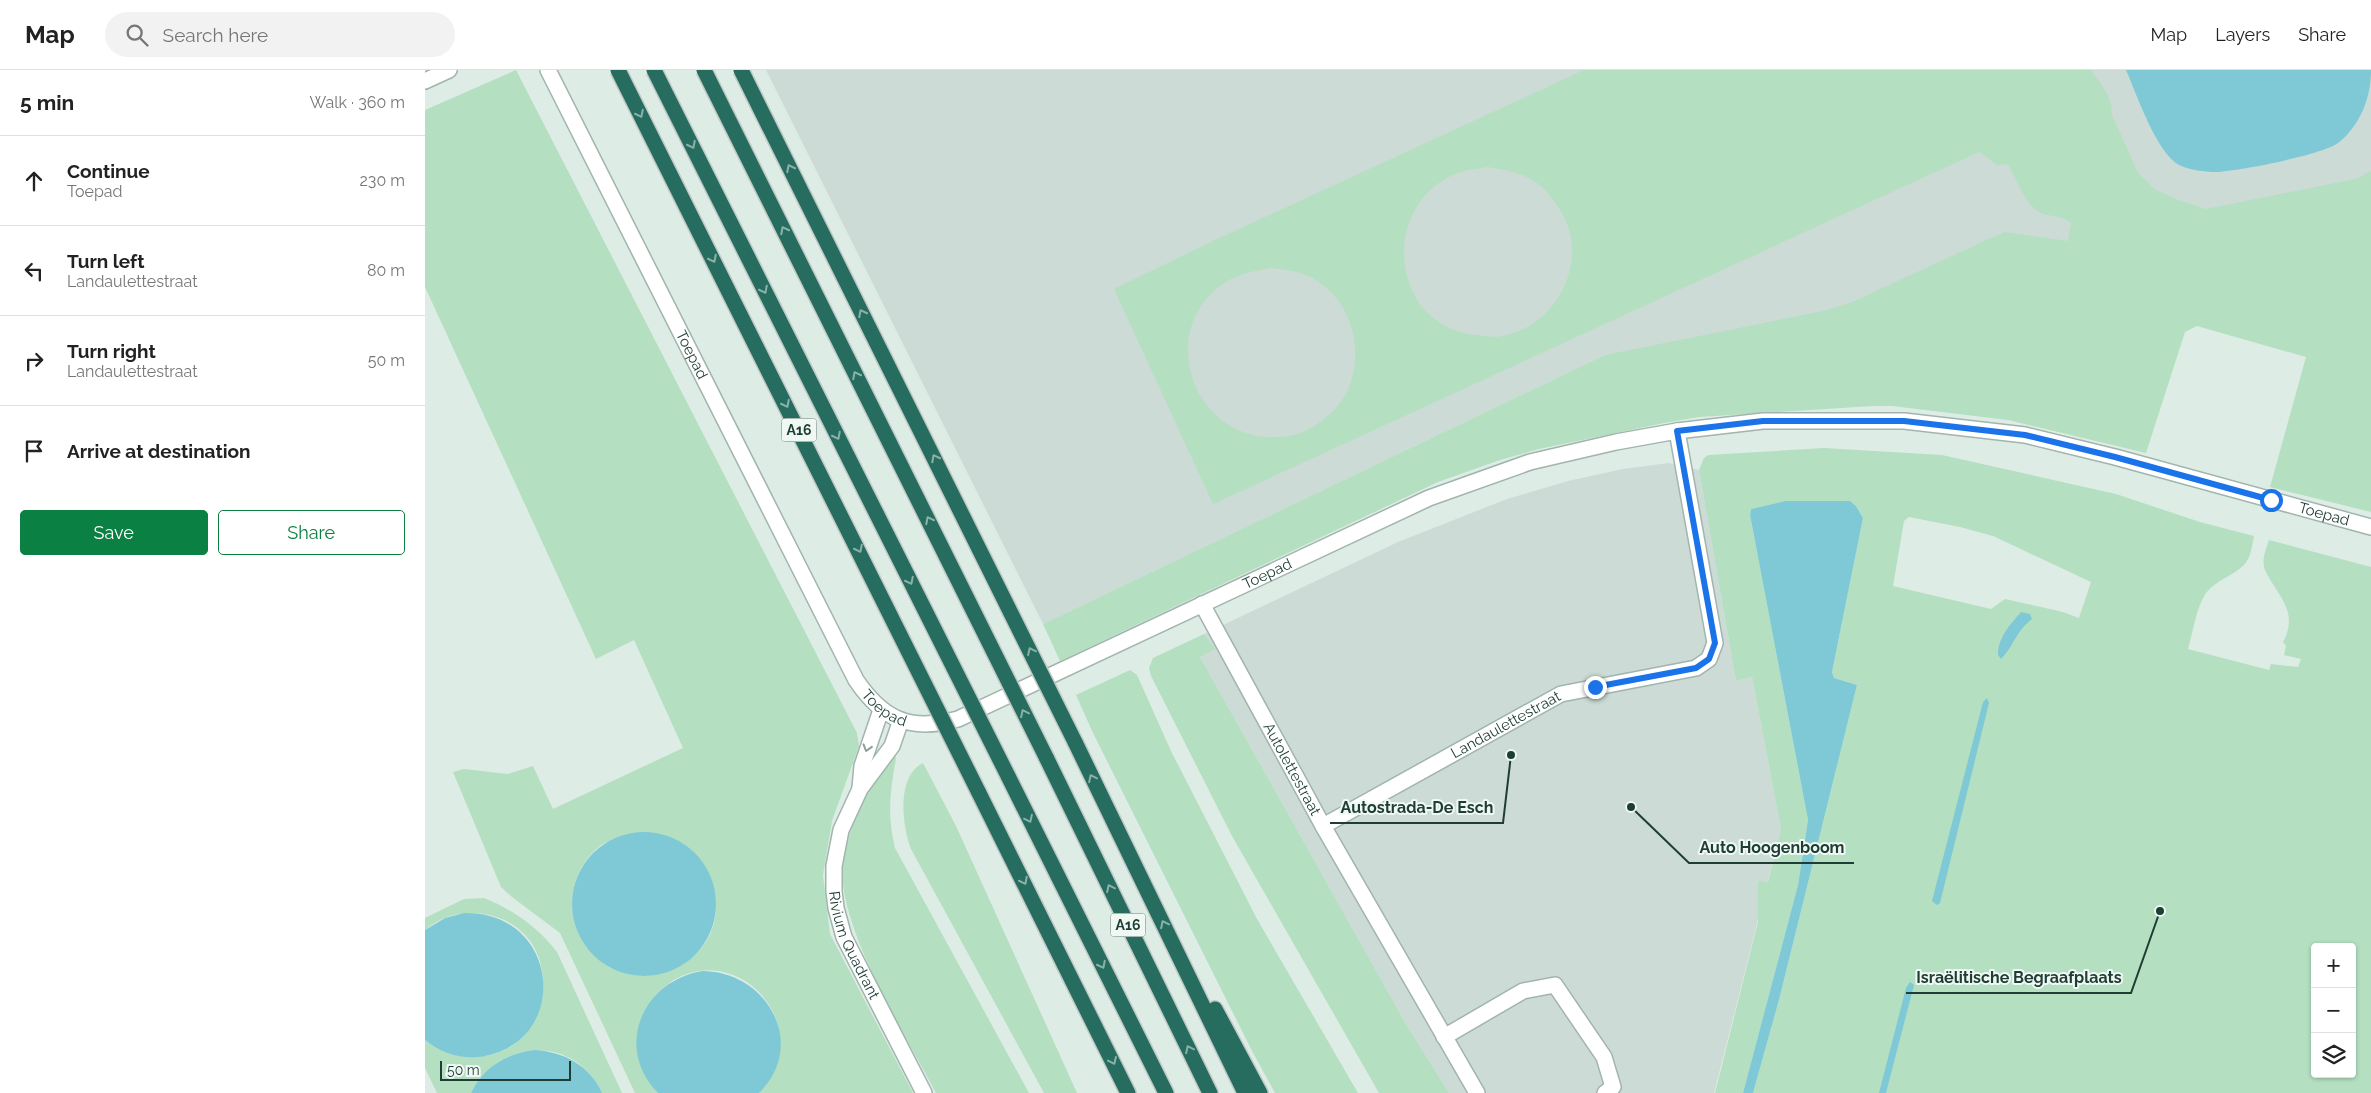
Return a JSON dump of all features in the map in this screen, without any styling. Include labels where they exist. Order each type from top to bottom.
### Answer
[{"type":"highway","name":"A16","points":[[618,70],[1128,1093]]},
{"type":"highway","name":"A16","points":[[654,70],[1165,1093]]},
{"type":"highway","name":"A16","points":[[704,70],[1046,757],[1210,1093]]},
{"type":"highway","name":"A16","points":[[741,70],[1075,742],[1245,1093]]},
{"type":"highway","name":"A16","points":[[1185,968],[1212,1002],[1260,1093]]},
{"type":"street","points":[[425,81],[449,70]]},
{"type":"street","name":"Toepad","points":[[548,70],[856,680],[873,703],[881,710],[901,720],[923,724],[958,718],[1429,498],[1530,462],[1615,442],[1677,431],[1763,421],[1904,421],[2025,435],[2115,457],[2371,527]]},
{"type":"street","name":"Landaulettestraat","points":[[1323,826],[1561,694],[1696,668],[1709,659],[1715,643],[1677,431]]},
{"type":"street","name":"Autolettestraat","points":[[1202,604],[1323,826],[1477,1093]]},
{"type":"street","name":"Rivium Quadrant","points":[[860,789],[862,766],[881,710]]},
{"type":"street","name":"Rivium Quadrant","points":[[901,720],[892,746],[860,789],[841,830],[836,846],[834,880],[836,908],[844,937],[924,1093]]},
{"type":"street","points":[[1444,1037],[1523,991],[1555,985],[1604,1057],[1613,1087],[1605,1093]]},
{"type":"shaded area","points":[[766,70],[2371,70],[2371,262],[1605,355],[1043,624]]},
{"type":"shaded area","points":[[1669,463],[1699,470],[1736,681],[1752,677],[1781,829],[1714,1093],[1449,1093],[1406,1024],[1200,657],[1214,649],[1204,634],[1398,542],[1507,499],[1568,481],[1623,469]]},
{"type":"green space","points":[[516,70],[857,733],[859,746],[832,821],[823,875],[830,934],[913,1093],[759,1093],[765,1087],[773,1072],[778,1055],[780,1038],[778,1023],[773,1011],[761,994],[751,985],[724,972],[699,971],[675,979],[656,995],[643,1016],[638,1041],[642,1067],[658,1093],[635,1093],[560,933],[501,887],[453,772],[464,769],[508,774],[533,766],[553,809],[683,748],[634,640],[596,659],[425,287],[425,110]],"holes":[[[635,833],[664,836],[687,848],[704,866],[713,887],[716,911],[710,934],[696,954],[672,969],[659,974],[645,976],[622,972],[597,958],[579,936],[572,908],[576,881],[590,856],[608,841]]]},
{"type":"green space","points":[[1584,70],[2091,70],[2105,90],[2111,103],[2112,115],[2138,173],[2156,190],[2178,200],[2206,209],[2355,179],[2371,171],[2371,512],[2270,487],[2306,357],[2197,326],[2185,332],[2146,453],[2008,420],[1892,406],[1699,417],[1664,423],[1539,449],[1500,460],[1438,482],[1060,661],[1043,624],[1605,355],[1823,311],[1850,303],[2004,232],[2068,241],[2071,223],[2057,216],[2035,210],[2022,192],[2008,164],[1997,165],[1979,152],[1213,504],[1114,289],[1215,240]],"holes":[[[1487,167],[1519,174],[1531,179],[1545,190],[1565,219],[1571,238],[1572,258],[1568,277],[1560,294],[1549,310],[1534,323],[1516,332],[1496,337],[1461,332],[1437,321],[1419,303],[1410,285],[1405,266],[1404,246],[1408,227],[1415,209],[1427,194],[1442,181],[1461,172]],[[1271,268],[1298,272],[1314,279],[1327,288],[1338,300],[1352,329],[1355,345],[1355,362],[1347,393],[1328,416],[1305,431],[1286,436],[1266,437],[1240,431],[1218,417],[1202,398],[1192,376],[1188,352],[1191,327],[1202,304],[1227,281],[1252,272]]]},
{"type":"green space","points":[[1824,448],[1942,455],[2116,494],[2200,522],[2254,536],[2250,555],[2244,565],[2206,593],[2197,613],[2188,649],[2269,670],[2271,664],[2298,667],[2301,659],[2284,655],[2286,646],[2283,642],[2288,631],[2288,612],[2285,603],[2265,570],[2264,555],[2269,540],[2371,567],[2371,1093],[1753,1093],[1779,1000],[1857,685],[1834,678],[1832,672],[1863,518],[1856,506],[1850,501],[1785,501],[1751,509],[1750,515],[1808,820],[1798,885],[1743,1093],[1715,1093],[1758,922],[1758,881],[1768,882],[1781,829],[1752,677],[1736,681],[1699,470],[1704,458],[1708,455]],"holes":[[[1909,517],[1993,536],[2091,582],[2079,618],[2063,612],[2005,599],[1991,609],[1893,586],[1904,521]]]},
{"type":"green space","points":[[1204,634],[1215,649],[1200,657],[1406,1024],[1449,1093],[1379,1093],[1232,836],[1151,676],[1149,668],[1153,658]]},
{"type":"green space","points":[[1130,670],[1137,675],[1171,751],[1257,919],[1358,1093],[1275,1093],[1252,1051],[1093,733],[1076,695]]},
{"type":"green space","points":[[894,753],[896,759],[892,781],[890,814],[895,848],[1029,1093],[936,1093],[892,1013],[862,949],[844,890],[843,866],[845,850],[861,806],[876,779]]},
{"type":"green space","points":[[923,763],[956,826],[1077,1093],[1044,1093],[911,849],[905,828],[903,802],[908,779],[914,769]]},
{"type":"green space","points":[[484,898],[524,920],[542,935],[557,952],[622,1093],[602,1093],[590,1074],[574,1060],[556,1053],[537,1050],[518,1053],[499,1062],[484,1075],[471,1093],[437,1093],[425,1068],[425,1040],[437,1048],[446,1051],[460,1054],[490,1055],[515,1044],[532,1025],[541,1000],[542,973],[535,948],[517,928],[489,915],[464,913],[440,920],[425,930],[425,918],[464,899]]},
{"type":"water","points":[[2126,70],[2371,70],[2369,91],[2363,111],[2346,136],[2338,143],[2329,148],[2298,157],[2260,166],[2216,172],[2188,168],[2179,165],[2171,158],[2155,136]]},
{"type":"water","points":[[1785,501],[1850,501],[1856,506],[1863,518],[1832,672],[1834,678],[1857,685],[1779,1000],[1753,1093],[1743,1093],[1798,885],[1808,820],[1750,515],[1751,509]]},
{"type":"water","points":[[2021,612],[2030,614],[2032,619],[2022,628],[2001,659],[1998,655],[2002,637]]},
{"type":"water","points":[[1987,698],[1989,703],[1940,903],[1937,905],[1932,901],[1983,702]]},
{"type":"water","points":[[644,832],[658,833],[672,838],[684,844],[695,853],[704,864],[710,876],[715,890],[715,918],[710,932],[704,944],[695,955],[684,964],[672,970],[658,975],[644,976],[630,975],[616,970],[604,964],[593,955],[584,944],[578,932],[573,918],[572,904],[573,890],[578,876],[584,864],[593,853],[604,844],[616,838],[630,833]]},
{"type":"water","points":[[464,913],[497,918],[521,933],[536,955],[543,980],[541,1006],[529,1030],[508,1048],[478,1057],[450,1054],[425,1040],[425,930],[445,918]]},
{"type":"water","points":[[703,971],[726,975],[746,984],[762,997],[774,1014],[780,1034],[780,1054],[773,1074],[759,1093],[658,1093],[645,1075],[638,1056],[637,1037],[641,1018],[651,1001],[664,987],[682,977]]},
{"type":"water","points":[[1910,982],[1914,985],[1886,1093],[1879,1093],[1906,988]]},
{"type":"water","points":[[535,1050],[566,1057],[575,1062],[591,1075],[602,1093],[471,1093],[482,1076],[497,1063],[515,1054]]},
{"type":"place","name":"Autostrada-De Esch","points":[[1511,755]]},
{"type":"place","name":"Auto Hoogenboom","points":[[1631,807]]},
{"type":"place","name":"Israëlitische Begraafplaats","points":[[2160,911]]},
{"type":"route","points":[[1595,687],[1696,668],[1709,659],[1715,643],[1677,431],[1763,421],[1904,421],[2025,435],[2115,457],[2271,500]]}]
